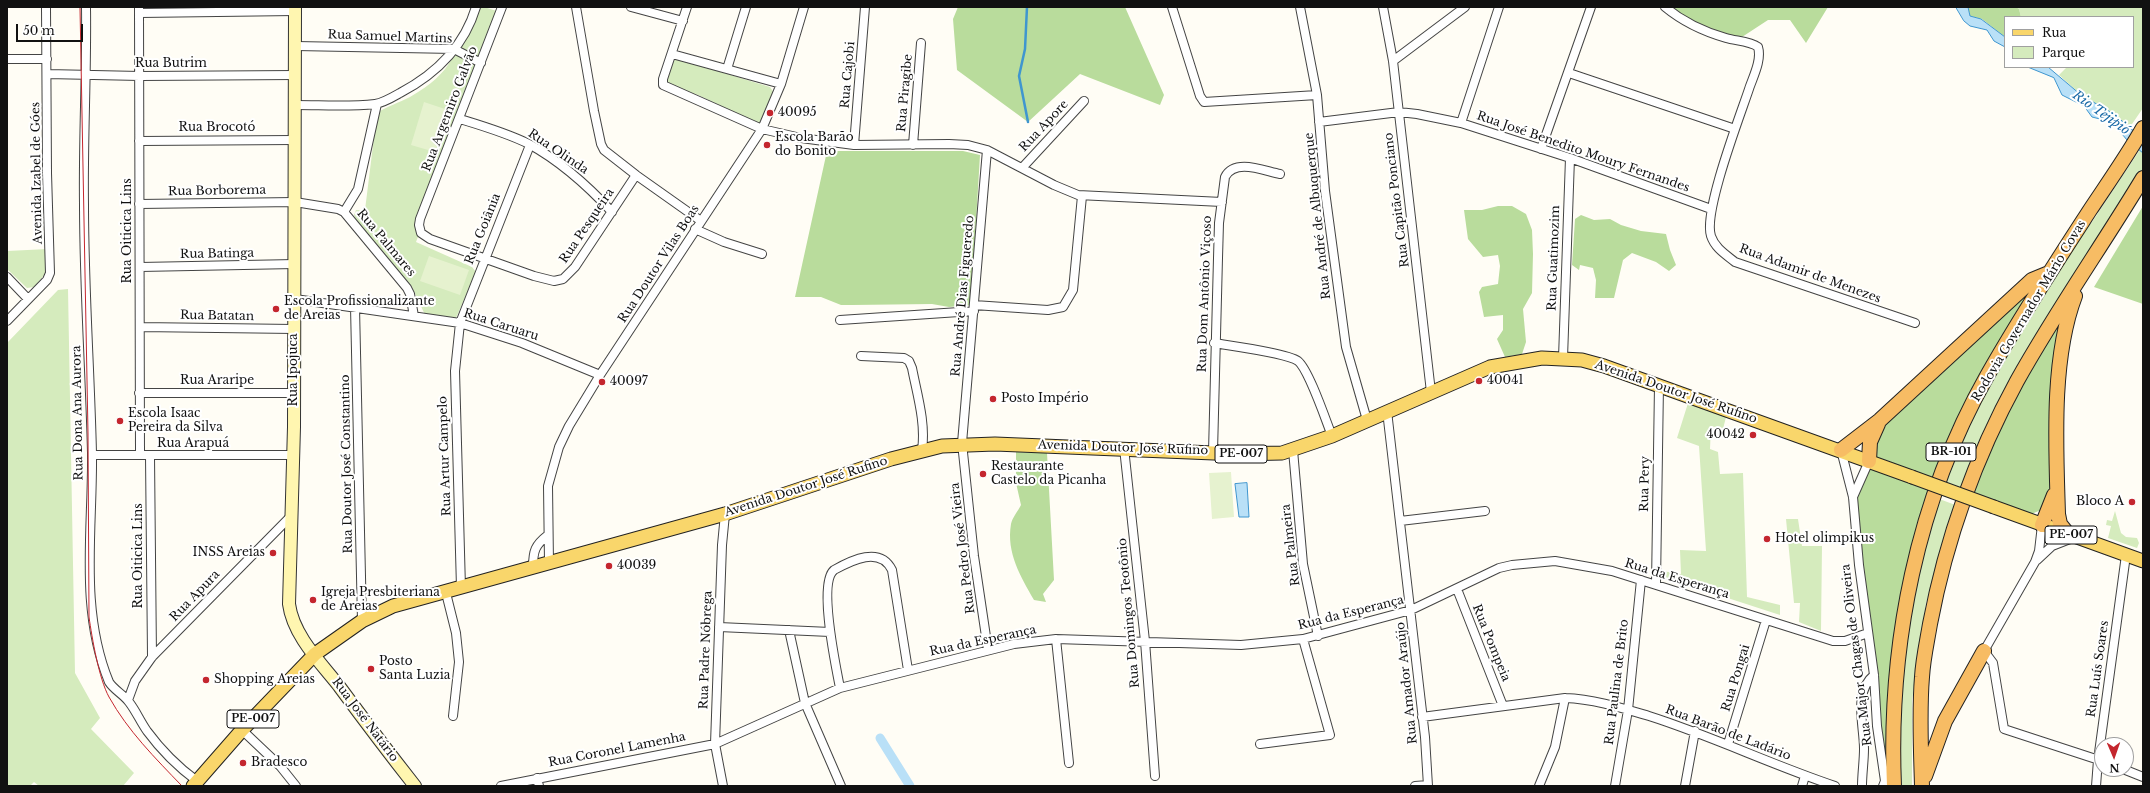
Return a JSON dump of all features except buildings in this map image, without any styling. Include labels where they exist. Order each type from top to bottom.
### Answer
[{"type":"highway","name":"Rodovia Governador Mário Covas","points":[[1887,785],[1902,624],[1919,546],[1941,479],[1960,430],[1988,375],[2049,273],[2143,128]]},
{"type":"highway","name":"BR-101","points":[[1922,785],[1919,735],[1922,675],[1942,569],[1978,463],[2002,411],[2053,320],[2082,278],[2143,178]]},
{"type":"highway","points":[[1841,450],[1880,420],[2032,280],[2049,273]]},
{"type":"highway","points":[[2072,536],[2059,519],[2057,487],[2059,368],[2065,327],[2082,278]]},
{"type":"highway","points":[[1869,461],[1871,438],[1880,420]]},
{"type":"highway","points":[[2042,525],[2057,487]]},
{"type":"highway","points":[[1922,785],[1945,721],[1984,651]]},
{"type":"main road","name":"Rua Ipojuca","points":[[295,9],[296,105],[294,455],[288,604],[296,628],[315,654]]},
{"type":"main road","name":"Avenida Doutor José Rufino","points":[[195,784],[242,730],[315,654],[362,621],[393,606],[446,593],[533,567],[725,514],[800,488],[922,450],[962,443],[1255,454],[1293,450],[1332,436],[1490,367],[1523,360],[1563,358],[1597,364],[1841,450],[1994,508],[2143,561]]},
{"type":"main road","name":"Rua José Natário","points":[[315,654],[415,786]]},
{"type":"street","name":"Avenida Izabel de Góes","points":[[7,321],[47,280],[50,273],[47,173],[46,7]]},
{"type":"street","name":"Rua Dona Ana Aurora","points":[[86,7],[87,74],[84,203],[92,455],[90,584],[93,629],[109,682],[113,688],[128,700],[147,731],[195,784]]},
{"type":"street","name":"Rua Argemiro Galvão","points":[[377,104],[432,74],[464,36],[476,7]]},
{"type":"street","name":"Rua Argemiro Galvão","points":[[484,258],[425,237],[420,230],[420,220],[502,7]]},
{"type":"street","points":[[576,7],[601,144],[607,153],[701,221]]},
{"type":"street","points":[[631,7],[683,21]]},
{"type":"street","points":[[687,7],[672,54],[781,84]]},
{"type":"street","points":[[727,69],[746,7]]},
{"type":"street","name":"Rua Doutor Vilas Boas","points":[[549,563],[548,486],[554,460],[569,426],[600,375],[762,129],[781,84],[804,7]]},
{"type":"street","name":"Rua Cajobi","points":[[854,144],[865,7]]},
{"type":"street","points":[[1172,7],[1200,96],[1204,102],[1317,95]]},
{"type":"street","name":"Rua André de Albuquerque","points":[[1300,7],[1317,95],[1325,191],[1346,347],[1367,420]]},
{"type":"street","name":"Rua Capitão Ponciano","points":[[1383,7],[1393,61],[1431,392]]},
{"type":"street","points":[[1393,61],[1465,7]]},
{"type":"street","points":[[1461,123],[1499,7]]},
{"type":"street","points":[[1541,149],[1591,7]]},
{"type":"street","name":"Rua Adamir de Menezes","points":[[1665,7],[1695,26],[1725,38],[1752,44],[1758,47],[1757,65],[1735,129],[1711,209],[1709,229],[1720,252],[1735,262],[1915,323]]},
{"type":"street","points":[[139,10],[295,9]]},
{"type":"street","name":"Rua Oiticica Lins","points":[[139,10],[140,456]]},
{"type":"street","name":"Rua Piragibe","points":[[913,145],[921,43]]},
{"type":"street","name":"Rua Samuel Martins","points":[[296,46],[454,49],[481,63]]},
{"type":"street","name":"Rua Dom Antônio Viçoso","points":[[672,54],[663,79],[663,85],[762,129],[801,138],[854,144],[968,145],[987,150],[1054,185],[1082,196],[1222,202],[1214,343],[1213,452]]},
{"type":"street","points":[[7,59],[47,59]]},
{"type":"street","points":[[1569,73],[1735,129]]},
{"type":"street","name":"Rua Butrim","points":[[47,74],[140,76],[296,75]]},
{"type":"street","name":"Rua Apore","points":[[1022,168],[1084,101]]},
{"type":"street","points":[[296,105],[377,104],[358,189],[344,212]]},
{"type":"street","name":"Rua José Benedito Moury Fernandes","points":[[1319,122],[1399,112],[1461,123],[1570,158],[1711,209]]},
{"type":"street","name":"Rua Olinda","points":[[460,119],[494,129],[530,145],[568,171],[595,193],[612,212]]},
{"type":"street","name":"Rua Brocotó","points":[[139,140],[295,140]]},
{"type":"street","name":"Rua Goiânia","points":[[460,323],[484,258],[530,145]]},
{"type":"street","name":"Rua André Dias Figueredo","points":[[962,443],[987,150]]},
{"type":"street","name":"Rua Guatimozim","points":[[1563,358],[1570,158]]},
{"type":"street","points":[[1222,202],[1225,178],[1232,169],[1244,167],[1280,174]]},
{"type":"street","name":"Rua Pesqueira","points":[[484,258],[534,276],[554,281],[563,279],[575,267],[636,175]]},
{"type":"street","points":[[840,320],[974,308],[1048,310],[1063,307],[1073,290],[1082,196]]},
{"type":"street","name":"Rua Palmares","points":[[295,202],[331,206],[344,212],[407,288],[410,294],[414,316]]},
{"type":"street","name":"Rua Borborema","points":[[140,204],[295,202]]},
{"type":"street","points":[[695,229],[724,242],[762,254]]},
{"type":"street","name":"Rua Batinga","points":[[140,267],[295,264]]},
{"type":"street","points":[[7,277],[28,299]]},
{"type":"street","name":"Rua Caruaru","points":[[295,299],[460,323],[522,343],[600,375]]},
{"type":"street","name":"Rua Doutor José Constantino","points":[[355,307],[362,621]]},
{"type":"street","name":"Rua Artur Campelo","points":[[460,323],[455,371],[461,588]]},
{"type":"street","name":"Rua Batatan","points":[[140,327],[294,329]]},
{"type":"street","points":[[1214,343],[1298,361],[1315,393],[1332,436]]},
{"type":"street","points":[[860,356],[904,358],[909,361],[912,368],[921,414],[924,440],[922,450]]},
{"type":"street","name":"Rua Pery","points":[[1656,584],[1659,385]]},
{"type":"street","name":"Rua Araripe","points":[[139,393],[294,393]]},
{"type":"street","name":"Rua Amador Araújo","points":[[1387,411],[1411,610],[1428,785]]},
{"type":"street","name":"Rua Pedro José Vieira","points":[[962,443],[974,556],[988,650]]},
{"type":"street","name":"Rua Domingos Teotônio","points":[[1124,448],[1145,641],[1155,776]]},
{"type":"street","name":"Rua Palmeira","points":[[1293,450],[1303,564],[1318,636]]},
{"type":"street","name":"Rua Major Chagas de Oliveira","points":[[1841,450],[1853,497],[1859,565],[1874,674],[1877,726],[1887,785]]},
{"type":"street","name":"Rua Arapuá","points":[[92,455],[294,455]]},
{"type":"street","name":"Rua Oiticica Lins","points":[[150,456],[152,657]]},
{"type":"street","name":"Rua Major Chagas de Oliveira","points":[[1853,497],[1869,461]]},
{"type":"street","points":[[1400,521],[1485,511]]},
{"type":"street","name":"Rua Padre Nóbrega","points":[[723,786],[715,744],[725,514]]},
{"type":"street","name":"Rua Apura","points":[[128,700],[136,681],[152,657],[291,516]]},
{"type":"street","points":[[2042,525],[2039,550],[2035,562],[1984,651],[1993,663],[2004,729],[2094,758]]},
{"type":"street","points":[[533,567],[532,552],[535,546],[548,535]]},
{"type":"street","points":[[2035,562],[2052,546],[2072,536]]},
{"type":"street","name":"Rua Luís Soares","points":[[2103,737],[2126,555]]},
{"type":"street","points":[[840,688],[830,632],[827,585],[831,572],[862,558],[879,557],[884,560],[892,570],[908,670]]},
{"type":"street","name":"Rua da Esperança","points":[[736,735],[840,688],[1014,644],[1056,638],[1241,645],[1304,639],[1411,610],[1457,590],[1499,568],[1533,562],[1576,564],[1642,580],[1836,642],[1845,641],[1868,632]]},
{"type":"street","name":"Rua Paulina de Brito","points":[[1615,786],[1628,710],[1642,580]]},
{"type":"street","name":"Rua Pompeia","points":[[1457,590],[1503,706]]},
{"type":"street","points":[[446,593],[456,633],[459,662],[453,716]]},
{"type":"street","name":"Rua Pongai","points":[[1728,744],[1766,620]]},
{"type":"street","points":[[719,627],[830,632]]},
{"type":"street","points":[[789,630],[805,703],[841,786]]},
{"type":"street","points":[[1056,638],[1069,763]]},
{"type":"street","points":[[1260,744],[1330,735],[1304,639]]},
{"type":"street","points":[[1862,786],[1864,751],[1861,698],[1865,685],[1874,674]]},
{"type":"street","points":[[1539,786],[1555,746],[1566,698]]},
{"type":"street","name":"Rua Barão de Ladário","points":[[1422,718],[1566,698],[1579,699],[1628,710],[1696,731],[1805,776],[1835,786]]},
{"type":"street","points":[[242,730],[280,766],[296,786]]},
{"type":"street","points":[[1685,786],[1696,731]]},
{"type":"street","name":"Rua Coronel Lamenha","points":[[502,786],[538,782],[715,744],[736,735]]},
{"type":"street","points":[[1802,786],[1805,776]]},
{"type":"street","points":[[1415,786],[1428,785]]},
{"type":"green space","points":[[472,7],[484,7],[503,13],[416,242],[472,267],[476,272],[456,318],[426,317],[412,287],[357,224],[354,215],[356,210],[365,210],[377,113],[425,88],[445,69],[452,60],[457,49]]},
{"type":"green space","points":[[958,7],[1125,7],[1164,95],[1160,105],[1080,74],[1028,122],[957,70],[953,19]]},
{"type":"green space","points":[[1670,7],[1828,7],[1806,43],[1790,20],[1768,20],[1742,37],[1715,33],[1692,22]]},
{"type":"green space","points":[[1968,7],[2016,7],[2019,9],[2021,16],[2004,16],[2004,36],[1982,19],[1970,16]]},
{"type":"green space","points":[[2016,7],[2143,7],[2143,108],[2130,127],[2114,114],[2081,95],[2059,75],[2066,68],[2134,68],[2134,16],[2021,16],[2019,9]]},
{"type":"green space","points":[[675,58],[770,87],[774,93],[761,123],[757,123],[698,95],[665,84],[672,59]]},
{"type":"green space","points":[[424,102],[448,110],[435,152],[411,145]]},
{"type":"green space","points":[[2143,145],[2143,174],[2107,234],[1963,492],[1939,482],[1952,447],[2055,268],[2092,222]]},
{"type":"green space","points":[[827,151],[963,151],[980,155],[971,305],[949,307],[932,304],[841,305],[821,297],[795,297]]},
{"type":"green space","points":[[1498,206],[1512,206],[1526,214],[1532,230],[1532,293],[1523,309],[1526,342],[1522,354],[1505,357],[1497,339],[1503,330],[1503,315],[1484,317],[1479,292],[1482,287],[1498,284],[1500,266],[1498,255],[1483,257],[1468,239],[1464,210],[1482,210]]},
{"type":"green space","points":[[2143,206],[2143,304],[2094,287]]},
{"type":"green space","points":[[1581,215],[1594,220],[1610,219],[1621,225],[1641,231],[1666,234],[1676,265],[1669,271],[1656,262],[1632,253],[1623,260],[1614,298],[1595,298],[1596,280],[1593,268],[1580,265],[1579,270],[1572,265],[1575,219]]},
{"type":"green space","points":[[48,249],[46,273],[34,287],[27,288],[7,269],[7,251]]},
{"type":"green space","points":[[429,256],[469,270],[460,295],[420,281]]},
{"type":"green space","points":[[68,289],[75,673],[100,718],[91,729],[134,773],[123,786],[39,786],[34,782],[30,786],[7,786],[7,343],[58,290]]},
{"type":"green space","points":[[2027,289],[2036,291],[1955,425],[1934,483],[1879,462],[1873,450],[1881,425]]},
{"type":"green space","points":[[2067,305],[2054,481],[2041,510],[2029,515],[1968,494],[1996,431],[2051,337]]},
{"type":"green space","points":[[1689,400],[1726,417],[1723,429],[1711,426],[1710,449],[1718,452],[1720,474],[1743,473],[1747,597],[1780,605],[1780,615],[1660,576],[1662,571],[1681,574],[1680,550],[1706,551],[1699,446],[1677,438]]},
{"type":"green space","points":[[1016,452],[1047,453],[1054,580],[1043,594],[1046,602],[1034,600],[1016,564],[1011,545],[1011,524],[1021,505],[1016,483]]},
{"type":"green space","points":[[1872,468],[1931,490],[1912,548],[1888,786],[1855,522],[1860,486],[1866,474]]},
{"type":"green space","points":[[1231,472],[1234,517],[1212,519],[1209,473]]},
{"type":"green space","points":[[1934,497],[1958,506],[1926,603],[1912,700],[1912,786],[1898,786],[1902,650]]},
{"type":"green space","points":[[2115,511],[2121,533],[2126,537],[2137,538],[2139,543],[2137,548],[2108,538],[2111,526],[2106,525],[2107,520],[2112,521]]},
{"type":"green space","points":[[1786,519],[1798,519],[1802,546],[1822,546],[1821,631],[1799,622],[1800,603],[1794,603]]},
{"type":"water","points":[[1956,7],[1968,7],[1970,16],[1981,19],[2004,36],[2004,46],[1994,41],[1987,30],[1970,26],[1964,21]]},
{"type":"water","name":"Rio Tejipió","points":[[2030,68],[2049,68],[2081,95],[2114,114],[2143,139],[2143,153],[2127,140],[2112,122],[2092,117],[2084,106],[2062,95],[2054,78]]},
{"type":"water","points":[[1247,483],[1249,517],[1239,517],[1235,484]]},
{"type":"waterway","points":[[1027,7],[1025,49],[1019,76],[1028,122]]},
{"type":"waterway","points":[[880,738],[910,786]]},
{"type":"tram line","points":[[80,7],[88,433],[89,617],[99,669],[109,697],[133,733],[182,786]]},
{"type":"place","name":"40095","points":[[770,113]]},
{"type":"place","name":"Escola Barão do Bonito","points":[[767,145]]},
{"type":"place","name":"Escola Profissionalizante de Areias","points":[[276,309]]},
{"type":"place","name":"40041","points":[[1479,381]]},
{"type":"place","name":"40097","points":[[602,382]]},
{"type":"place","name":"Posto Império","points":[[993,399]]},
{"type":"place","name":"Escola Isaac Pereira da Silva","points":[[120,421]]},
{"type":"place","name":"40042","points":[[1753,435]]},
{"type":"place","name":"Restaurante Castelo da Picanha","points":[[983,474]]},
{"type":"place","name":"Bloco A","points":[[2132,502]]},
{"type":"place","name":"Hotel olimpikus","points":[[1767,539]]},
{"type":"place","name":"INSS Areias","points":[[273,553]]},
{"type":"place","name":"40039","points":[[609,566]]},
{"type":"place","name":"Igreja Presbiteriana de Areias","points":[[313,600]]},
{"type":"place","name":"Posto Santa Luzia","points":[[371,669]]},
{"type":"place","name":"Shopping Areias","points":[[206,680]]},
{"type":"place","name":"Bradesco","points":[[243,763]]}]
